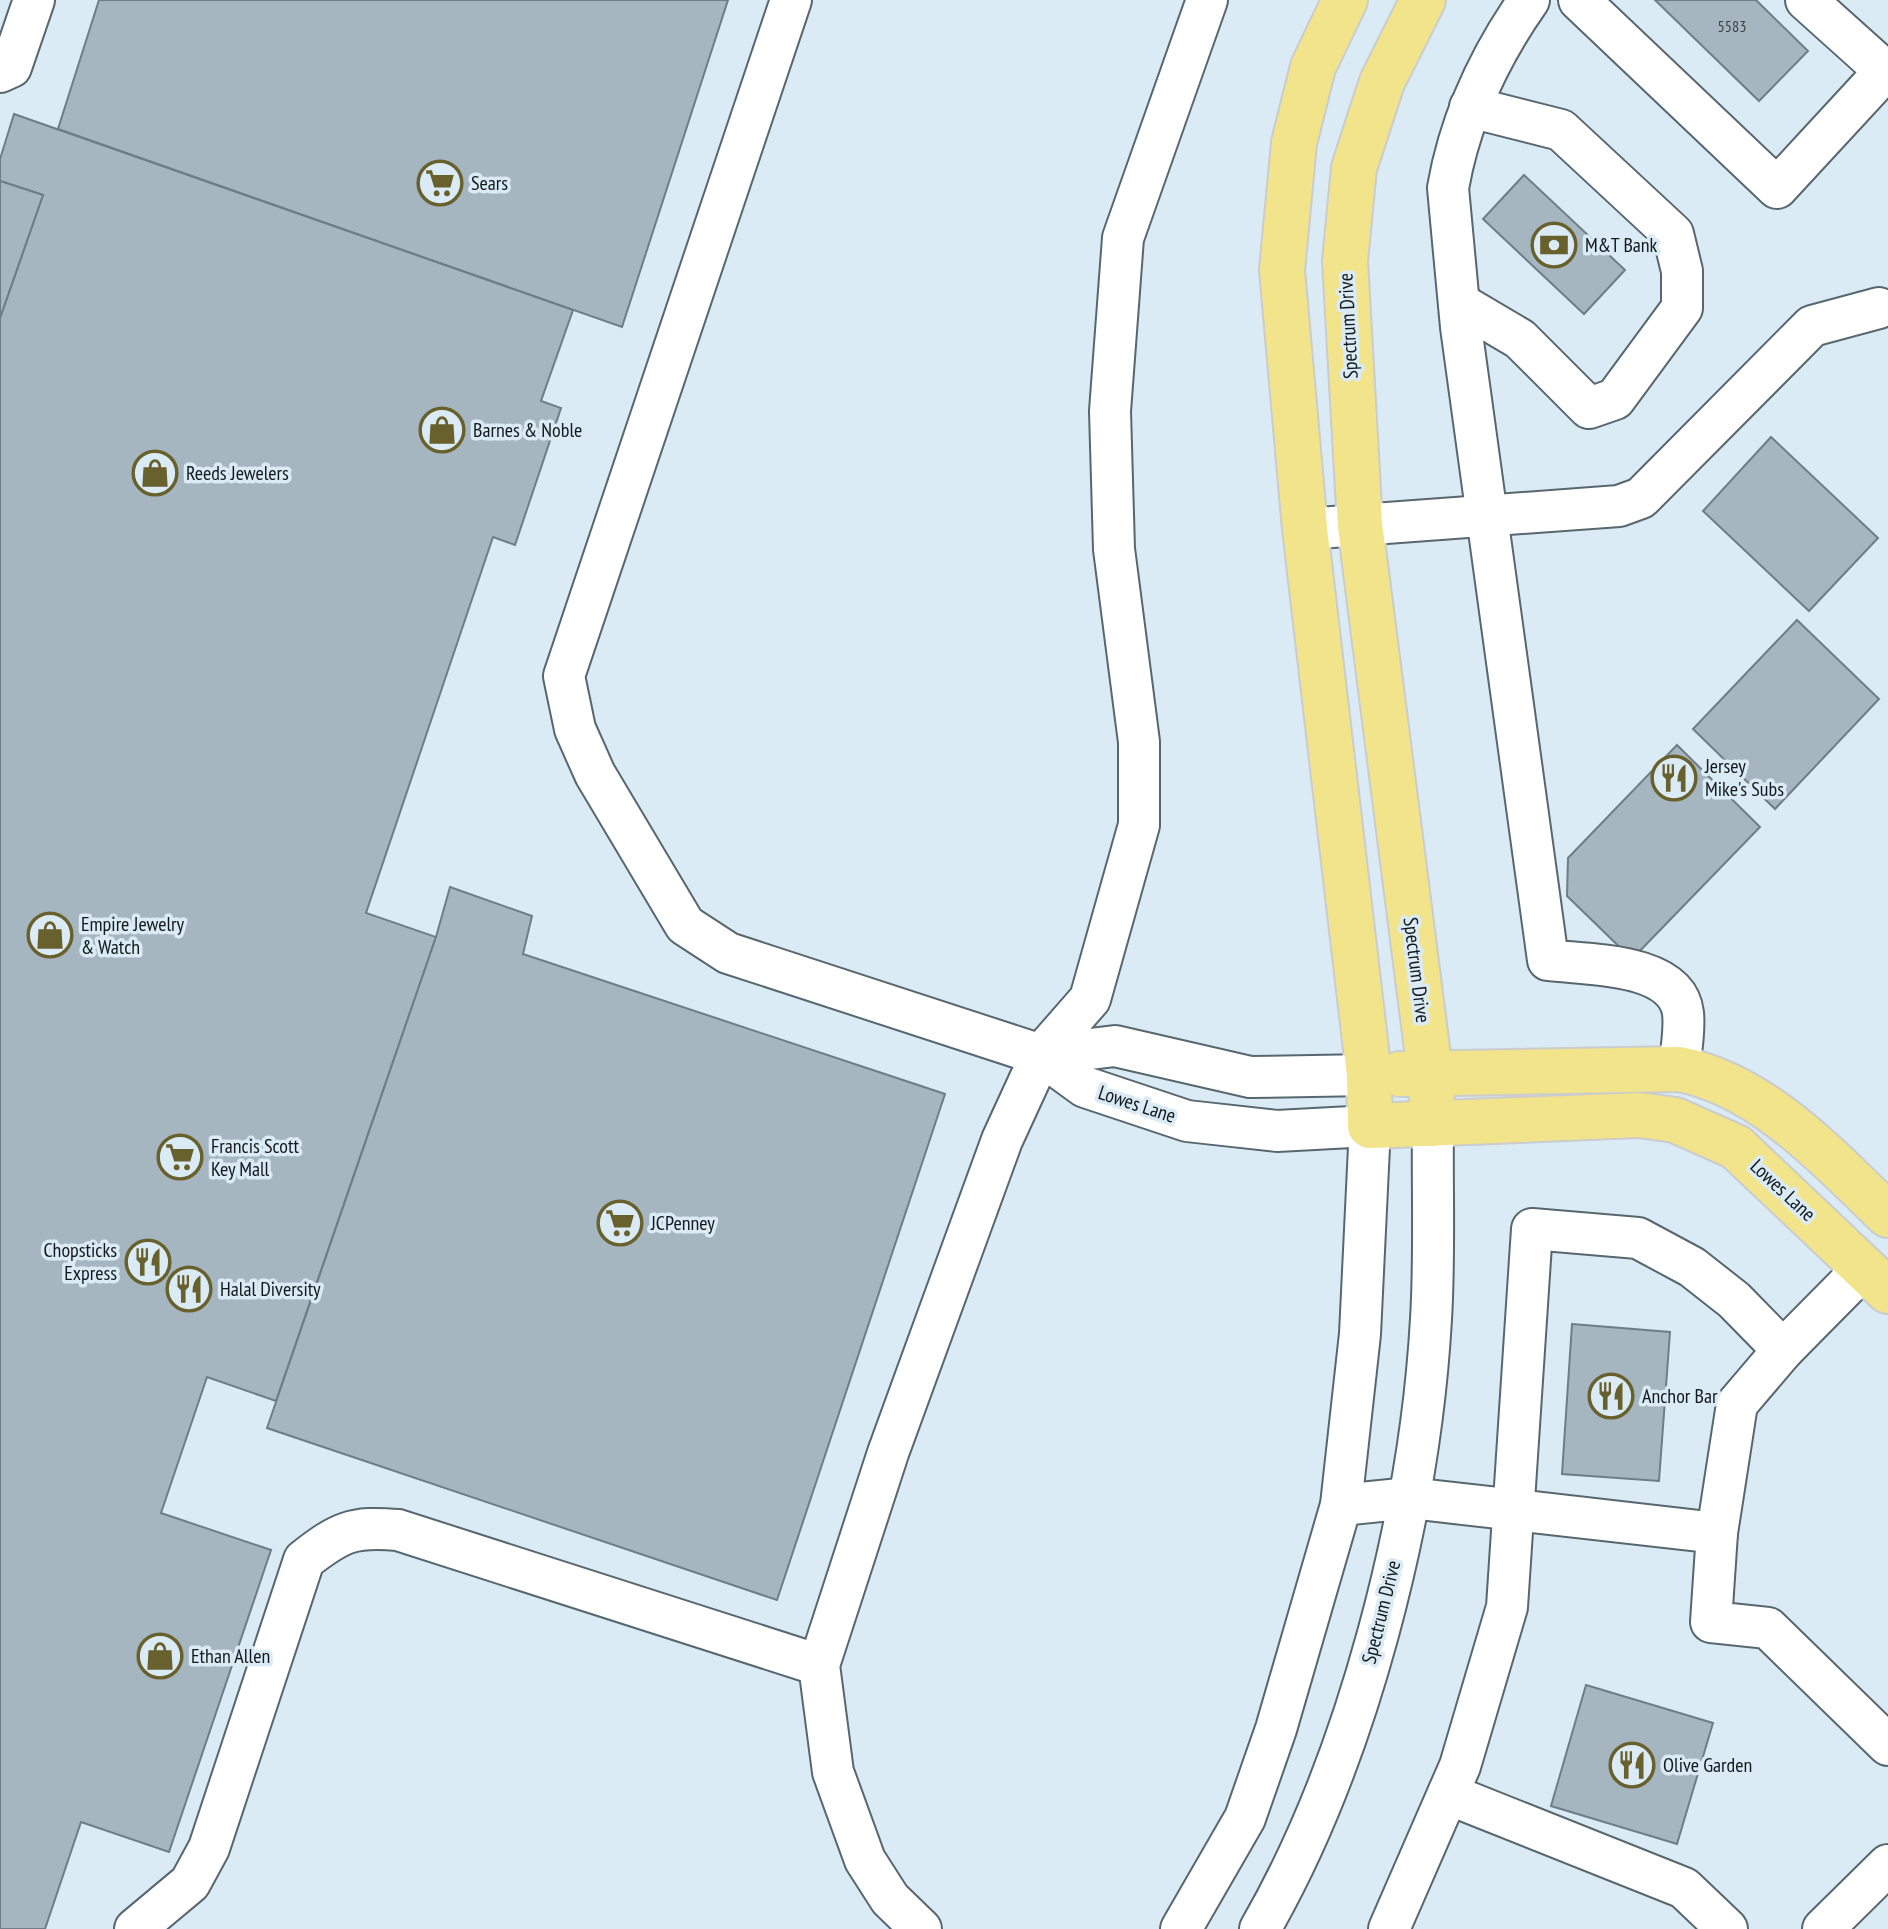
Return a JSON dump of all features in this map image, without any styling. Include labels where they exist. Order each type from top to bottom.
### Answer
[{"type":"main road","points":[[1345,0],[1313,67],[1294,143],[1282,270],[1305,529],[1369,1075],[1370,1126]]},
{"type":"main road","name":"Spectrum Drive","points":[[1423,0],[1382,82],[1354,168],[1345,261],[1360,525],[1430,1072],[1433,1124]]},
{"type":"main road","points":[[1369,1075],[1679,1069],[1718,1080],[1773,1113],[1811,1142],[1888,1215]]},
{"type":"main road","name":"Lowes Lane","points":[[1370,1126],[1639,1115],[1675,1120],[1736,1147],[1876,1280]]},
{"type":"street","points":[[0,72],[11,67],[34,0]]},
{"type":"street","points":[[791,0],[564,676],[575,729],[595,774],[685,925],[728,953],[1041,1055],[1115,1046],[1250,1077],[1369,1075]]},
{"type":"street","points":[[921,1929],[890,1899],[865,1860],[833,1772],[819,1665],[911,1388],[1002,1140],[1041,1055],[1090,999],[1139,825],[1139,742],[1114,549],[1110,426],[1123,238],[1207,0]]},
{"type":"street","points":[[1529,0],[1500,41],[1470,107],[1456,145],[1448,188],[1486,516],[1548,960],[1643,971],[1670,986],[1683,1011],[1679,1069]]},
{"type":"street","points":[[1579,0],[1777,188],[1885,71],[1806,0]]},
{"type":"street","points":[[1459,303],[1520,339],[1589,408],[1615,399],[1682,308],[1682,271],[1673,234],[1561,130],[1470,107]]},
{"type":"street","points":[[1305,529],[1619,506],[1641,498],[1812,326],[1879,308]]},
{"type":"street","name":"Lowes Lane","points":[[1041,1055],[1085,1087],[1187,1121],[1277,1131],[1370,1126]]},
{"type":"street","name":"Spectrum Drive","points":[[1260,1929],[1326,1793],[1369,1664],[1410,1498],[1431,1320],[1433,1124]]},
{"type":"street","points":[[1181,1929],[1245,1818],[1276,1729],[1341,1505],[1360,1334],[1370,1126]]},
{"type":"street","points":[[1389,1929],[1460,1766],[1507,1607],[1532,1229],[1638,1238],[1692,1267],[1734,1300],[1783,1350]]},
{"type":"street","points":[[1876,1280],[1783,1350],[1737,1404],[1717,1533],[1711,1622],[1768,1628],[1888,1745]]},
{"type":"street","points":[[1341,1505],[1410,1498],[1717,1533]]},
{"type":"street","points":[[135,1929],[190,1883],[209,1848],[304,1560],[338,1533],[365,1527],[398,1530],[819,1665]]},
{"type":"street","points":[[1448,1794],[1684,1888],[1727,1929]]},
{"type":"street","points":[[1823,1929],[1888,1865]]},
{"type":"building","name":"Sears","points":[[99,0],[728,0],[622,327],[58,129]]},
{"type":"building","points":[[1655,0],[1756,0],[1808,51],[1759,101]]},
{"type":"building","name":"Francis Scott Key Mall","points":[[14,114],[573,310],[541,401],[561,408],[515,545],[493,537],[366,913],[436,937],[276,1401],[207,1377],[161,1513],[271,1550],[169,1852],[81,1822],[45,1929],[0,1929],[0,318],[43,195],[0,181],[0,159]]},
{"type":"building","name":"M&T Bank","points":[[1524,175],[1625,270],[1584,314],[1483,219]]},
{"type":"building","points":[[0,181],[43,195],[0,318]]},
{"type":"building","points":[[1771,437],[1878,538],[1809,611],[1703,511]]},
{"type":"building","points":[[1797,620],[1879,699],[1775,809],[1693,729]]},
{"type":"building","points":[[1677,745],[1760,827],[1632,959],[1567,896],[1568,858]]},
{"type":"building","name":"JCPenney","points":[[450,887],[532,916],[523,954],[945,1094],[777,1600],[267,1428],[436,937]]},
{"type":"building","points":[[1572,1324],[1670,1332],[1659,1481],[1562,1474]]},
{"type":"building","name":"Olive Garden","points":[[1586,1685],[1713,1723],[1677,1844],[1551,1806]]},
{"type":"place","name":"Sears","points":[[440,183]]},
{"type":"place","name":"M&T Bank","points":[[1554,245]]},
{"type":"place","name":"Barnes & Noble","points":[[442,430]]},
{"type":"place","name":"Reeds Jewelers","points":[[155,473]]},
{"type":"place","name":"Jersey Mike's Subs","points":[[1674,778]]},
{"type":"place","name":"Empire Jewelry & Watch","points":[[50,935]]},
{"type":"place","name":"Francis Scott Key Mall","points":[[180,1157]]},
{"type":"place","name":"JCPenney","points":[[620,1223]]},
{"type":"place","name":"Chopsticks Express","points":[[148,1262]]},
{"type":"place","name":"Halal Diversity","points":[[189,1289]]},
{"type":"place","name":"Anchor Bar","points":[[1611,1396]]},
{"type":"place","name":"Ethan Allen","points":[[160,1656]]},
{"type":"place","name":"Olive Garden","points":[[1632,1765]]}]
